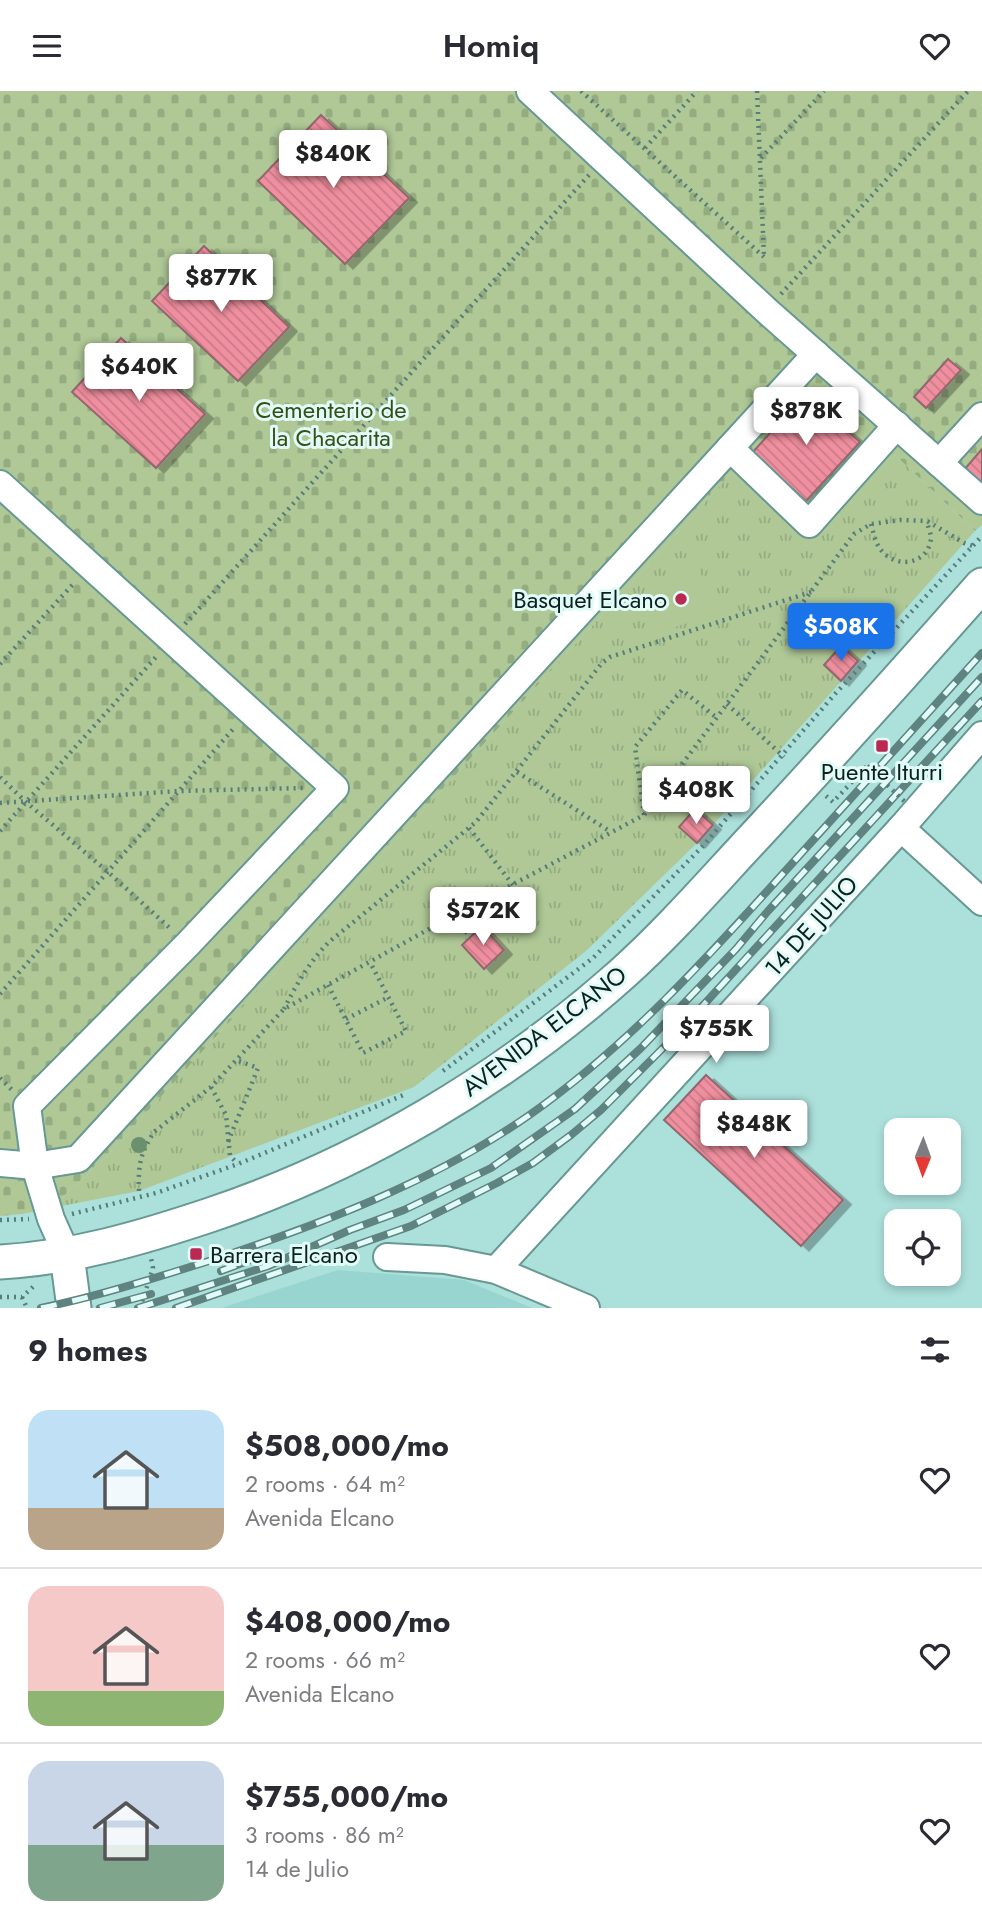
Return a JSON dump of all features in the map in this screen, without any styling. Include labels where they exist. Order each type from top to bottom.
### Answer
[{"type":"main road","name":"AVENIDA ELCANO","points":[[0,1262],[67,1255],[183,1224],[259,1197],[354,1155],[476,1086],[574,1014],[623,973],[675,923],[876,705],[982,585]]},
{"type":"main road","points":[[67,1255],[74,1308]]},
{"type":"street","points":[[530,91],[766,311],[982,501]]},
{"type":"street","points":[[0,1163],[35,1166],[78,1159],[816,354]]},
{"type":"street","points":[[939,463],[982,417]]},
{"type":"street","points":[[730,448],[809,524],[897,425]]},
{"type":"street","points":[[0,484],[335,788],[188,944],[27,1106],[35,1166],[51,1219],[67,1255]]},
{"type":"street","name":"14 DE JULIO","points":[[496,1270],[903,815],[982,735]]},
{"type":"street","points":[[903,815],[982,902]]},
{"type":"street","points":[[387,1257],[445,1260],[496,1270],[586,1308]]},
{"type":"path","points":[[581,91],[764,257],[757,91]]},
{"type":"path","points":[[645,148],[697,91]]},
{"type":"path","points":[[760,158],[824,91]]},
{"type":"path","points":[[766,311],[968,91]]},
{"type":"path","points":[[0,831],[604,159]]},
{"type":"path","points":[[284,1009],[644,815],[854,534],[871,524],[900,520],[927,521],[973,546]]},
{"type":"path","points":[[871,524],[883,553],[895,562],[912,563],[926,552],[931,538],[927,521]]},
{"type":"path","points":[[442,1072],[593,958],[701,848],[835,694],[982,536]]},
{"type":"path","points":[[0,664],[90,566]]},
{"type":"path","points":[[139,1191],[138,1168],[155,1132],[211,1087],[284,1009],[293,991],[329,942],[484,814],[601,663],[610,657],[811,591]]},
{"type":"path","points":[[644,815],[635,747],[682,690],[717,718]]},
{"type":"path","points":[[727,704],[782,755]]},
{"type":"path","points":[[0,994],[251,710]]},
{"type":"path","points":[[833,802],[867,767],[903,815]]},
{"type":"path","points":[[517,772],[612,832]]},
{"type":"path","points":[[0,778],[188,944]]},
{"type":"path","points":[[0,803],[179,791],[335,788]]},
{"type":"path","points":[[469,828],[513,885]]},
{"type":"path","points":[[451,917],[470,936]]},
{"type":"path","points":[[328,985],[363,1053],[406,1031],[370,961]]},
{"type":"path","points":[[346,1019],[389,997]]},
{"type":"path","points":[[228,1142],[258,1068],[236,1060]]},
{"type":"path","points":[[211,1087],[226,1115],[230,1156],[238,1164]]},
{"type":"path","points":[[0,1220],[51,1219],[156,1193],[238,1164],[409,1093]]},
{"type":"path","points":[[141,1308],[153,1268],[146,1235]]},
{"type":"path","points":[[22,1297],[27,1308]]},
{"type":"shaded area","points":[[338,1270],[464,1280],[532,1308],[221,1308]]},
{"type":"green space","name":"Cementerio de la Chacarita","points":[[0,91],[982,91],[982,525],[975,531],[895,455],[810,546],[732,473],[105,1158],[51,1208],[0,1216]]},
{"type":"green space","points":[[895,455],[975,531],[697,843],[586,951],[414,1087],[139,1191],[51,1208],[105,1158],[732,473],[810,545]]},
{"type":"green space","name":"Basquet Elcano","points":[[699,567],[714,615],[662,631],[647,583]]},
{"type":"green space","points":[[370,972],[382,995],[350,1012],[338,989]]},
{"type":"green space","points":[[386,1005],[398,1028],[366,1045],[354,1022]]},
{"type":"building","points":[[321,115],[409,198],[345,264],[258,181]]},
{"type":"building","points":[[204,246],[289,327],[238,381],[152,301]]},
{"type":"building","points":[[121,338],[205,414],[156,468],[72,392]]},
{"type":"building","points":[[948,359],[961,370],[926,408],[914,397]]},
{"type":"building","points":[[805,394],[860,442],[806,501],[752,453]]},
{"type":"building","points":[[982,449],[982,486],[964,470]]},
{"type":"building","points":[[841,646],[858,661],[841,681],[824,665]]},
{"type":"building","points":[[695,809],[713,825],[697,843],[679,827]]},
{"type":"building","points":[[482,926],[504,950],[484,969],[462,945]]},
{"type":"building","points":[[706,1075],[843,1200],[801,1246],[664,1120]]},
{"type":"railway","points":[[41,1308],[169,1273],[335,1216],[454,1161],[528,1116],[599,1061],[697,967],[982,653]]},
{"type":"railway","points":[[138,1308],[268,1266],[404,1210],[491,1168],[575,1109],[641,1048],[736,949],[982,677]]},
{"type":"railway","points":[[176,1308],[411,1226],[533,1163],[571,1135],[601,1110],[675,1036],[982,701]]},
{"type":"railway","points":[[221,1271],[261,1256]]},
{"type":"railway","points":[[100,1308],[151,1294]]},
{"type":"place","name":"Basquet Elcano","points":[[681,599]]},
{"type":"place","name":"Puente Iturri","points":[[882,746]]},
{"type":"place","name":"Barrera Elcano","points":[[196,1254]]}]
